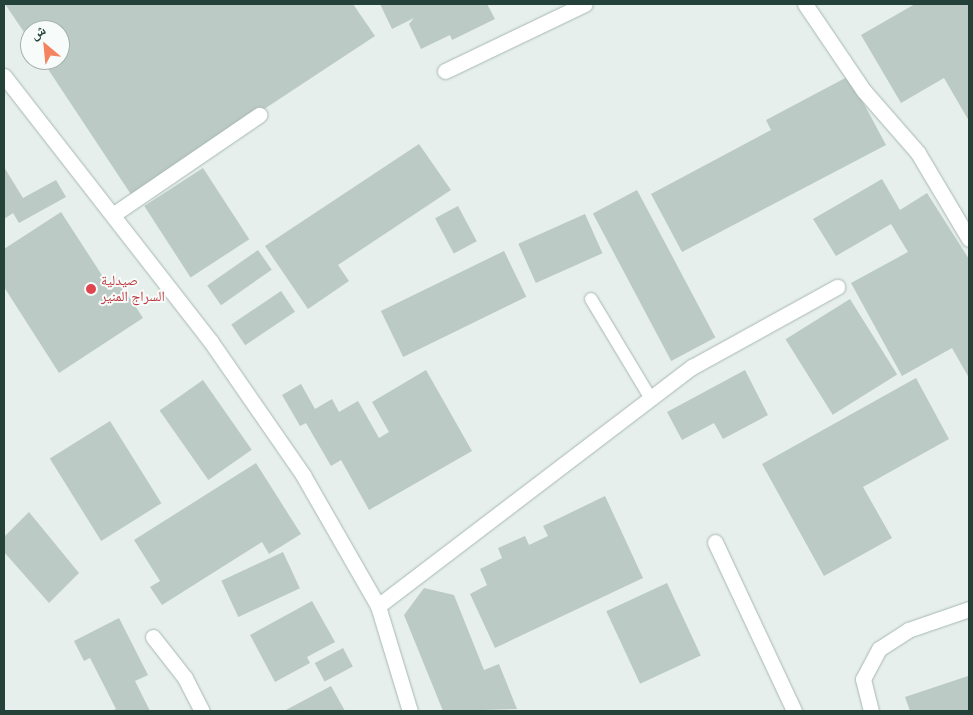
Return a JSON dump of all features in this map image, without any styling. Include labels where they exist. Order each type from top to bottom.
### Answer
[{"type":"street","points":[[445,71],[585,4]]},
{"type":"street","points":[[806,4],[864,91],[918,152],[969,239]]},
{"type":"street","points":[[4,76],[114,214],[303,475],[378,606],[410,711]]},
{"type":"street","points":[[114,214],[259,115]]},
{"type":"street","points":[[378,606],[692,367],[837,286]]},
{"type":"street","points":[[716,542],[794,711]]},
{"type":"street","points":[[871,711],[864,679],[879,648],[908,630],[969,609]]},
{"type":"street","points":[[153,637],[185,678],[202,711]]},
{"type":"lane","points":[[591,299],[650,398]]},
{"type":"building","points":[[5,4],[353,4],[375,36],[132,196],[49,70],[70,70],[70,20],[20,20],[20,26]]},
{"type":"building","points":[[380,4],[487,4],[495,19],[452,40],[450,35],[421,49],[409,24],[414,18],[392,29]]},
{"type":"building","points":[[915,4],[969,4],[969,121],[944,78],[901,103],[861,35]]},
{"type":"building","points":[[849,76],[886,145],[682,252],[651,194],[771,130],[766,120]]},
{"type":"building","points":[[419,144],[451,190],[338,265],[349,281],[308,309],[265,246]]},
{"type":"building","points":[[4,167],[23,198],[56,180],[66,197],[19,223],[13,213],[4,219]]},
{"type":"building","points":[[203,168],[249,239],[191,277],[144,206]]},
{"type":"building","points":[[882,179],[900,210],[927,193],[969,259],[969,378],[952,348],[902,376],[851,283],[908,252],[891,224],[836,256],[813,219]]},
{"type":"building","points":[[637,190],[715,337],[671,361],[593,213]]},
{"type":"building","points":[[458,206],[477,241],[454,254],[435,218]]},
{"type":"building","points":[[61,212],[107,283],[117,278],[143,318],[59,373],[4,287],[4,249]]},
{"type":"building","points":[[585,214],[602,253],[536,283],[518,244]]},
{"type":"building","points":[[258,250],[272,270],[221,305],[207,286]]},
{"type":"building","points":[[504,251],[526,297],[403,357],[381,311]]},
{"type":"building","points":[[281,291],[295,312],[245,345],[231,325]]},
{"type":"building","points":[[850,299],[897,374],[833,415],[786,339]]},
{"type":"building","points":[[426,370],[472,451],[369,510],[341,460],[331,466],[306,423],[300,426],[282,395],[301,384],[315,409],[332,399],[339,412],[358,401],[379,438],[389,432],[372,402]]},
{"type":"building","points":[[745,370],[768,415],[723,439],[714,423],[682,440],[667,412]]},
{"type":"building","points":[[916,378],[949,439],[863,487],[892,538],[824,576],[762,464]]},
{"type":"building","points":[[203,380],[252,450],[208,480],[160,410]]},
{"type":"building","points":[[110,421],[161,503],[101,541],[50,459]]},
{"type":"building","points":[[256,463],[301,534],[269,554],[262,542],[162,605],[150,587],[160,581],[134,540]]},
{"type":"building","points":[[605,496],[643,578],[495,648],[470,594],[487,585],[480,569],[502,558],[498,548],[525,536],[529,545],[548,536],[543,526]]},
{"type":"building","points":[[29,512],[79,573],[49,603],[4,552],[4,537]]},
{"type":"building","points":[[283,552],[300,588],[238,617],[221,581]]},
{"type":"building","points":[[667,583],[701,656],[640,684],[606,611]]},
{"type":"building","points":[[424,588],[454,595],[484,670],[499,664],[517,709],[443,711],[404,615]]},
{"type":"building","points":[[312,601],[335,642],[307,657],[310,663],[275,682],[250,635]]},
{"type":"building","points":[[119,618],[148,675],[135,681],[150,711],[111,711],[116,709],[90,658],[84,661],[74,641]]},
{"type":"building","points":[[343,648],[353,667],[325,682],[315,663]]},
{"type":"building","points":[[968,676],[969,711],[910,711],[905,697]]},
{"type":"building","points":[[331,686],[345,711],[284,711]]},
{"type":"place","name":"صيدلية السراج المنير","points":[[91,289]]}]
